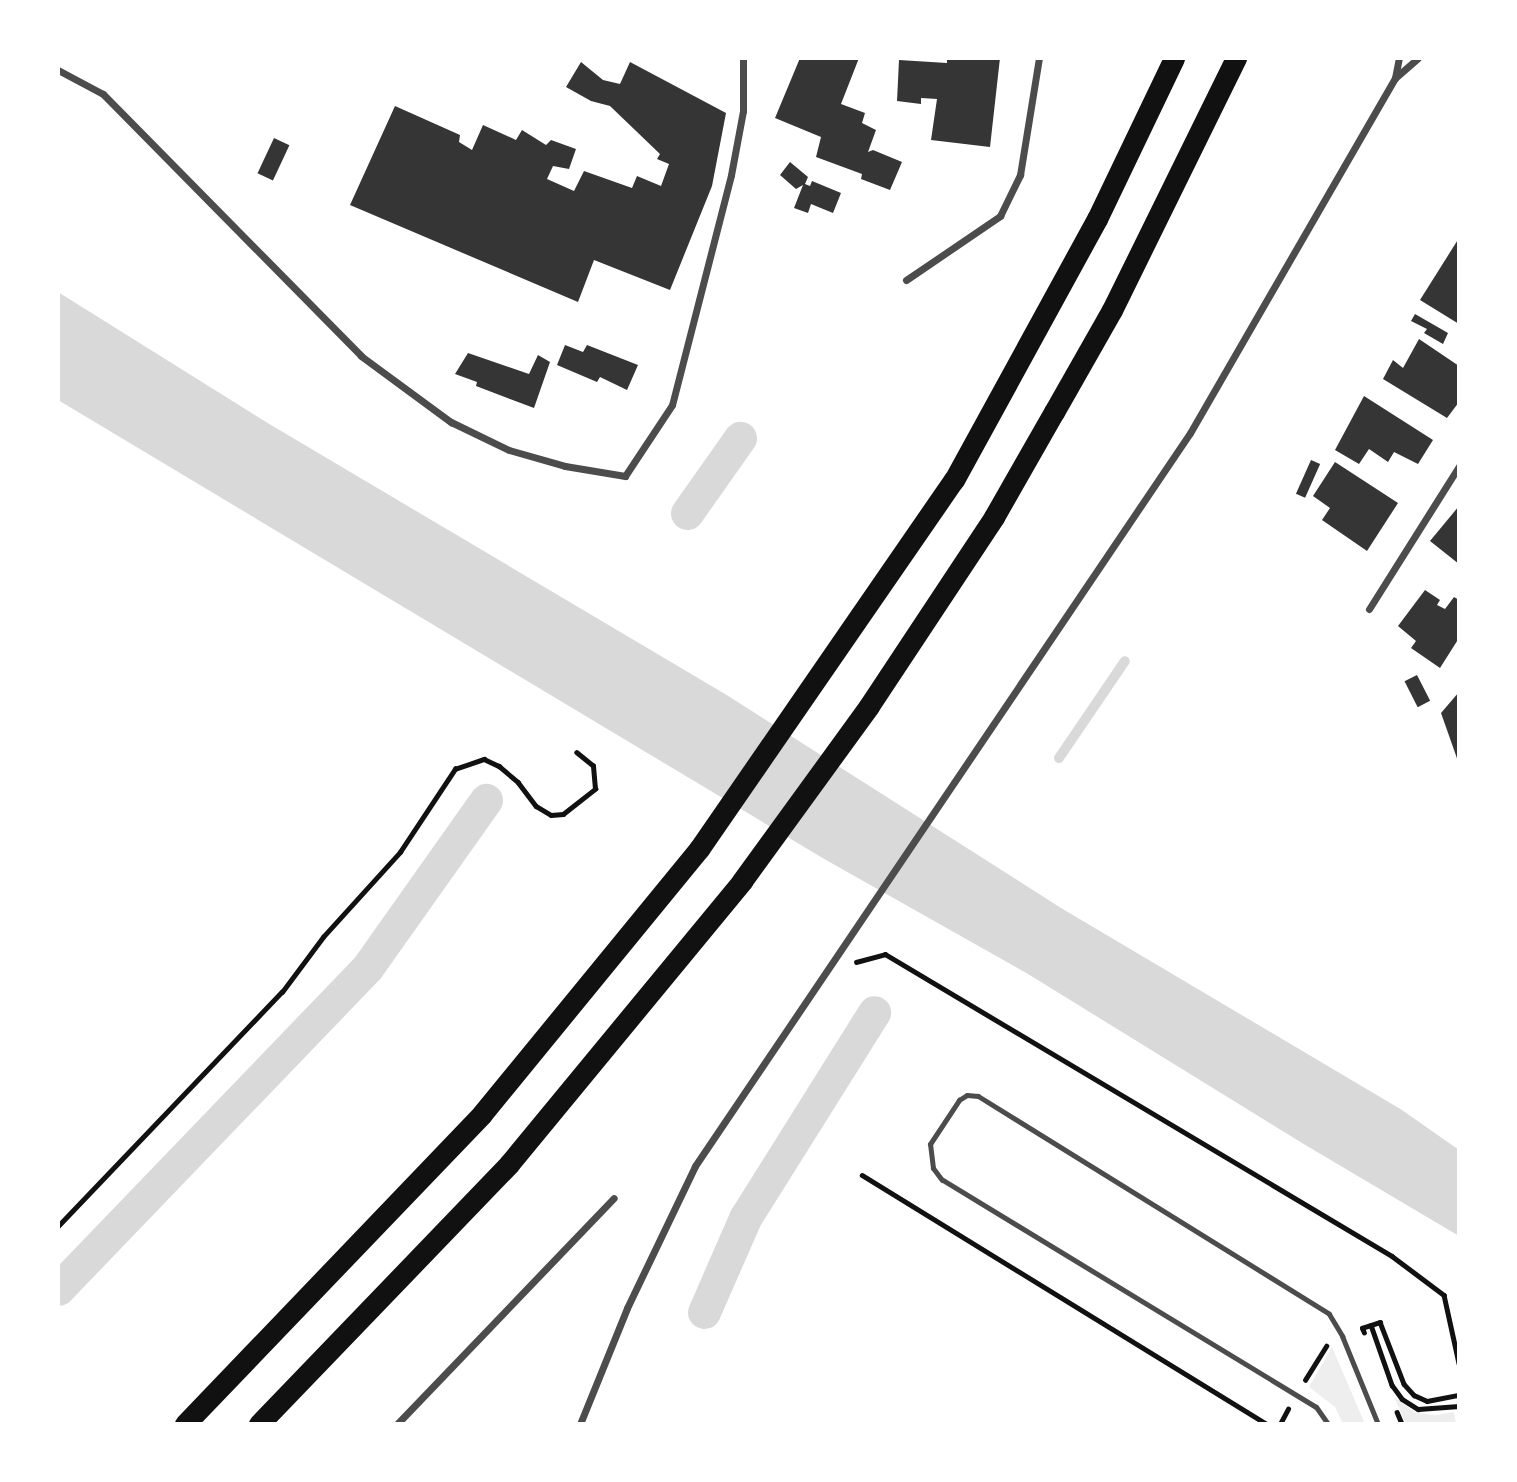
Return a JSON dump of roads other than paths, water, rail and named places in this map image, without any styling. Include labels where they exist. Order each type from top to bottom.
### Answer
[{"type":"highway","points":[[185,1424],[482,1114],[699,849],[823,674],[954,480],[1097,219],[1174,58]]},
{"type":"highway","points":[[259,1424],[509,1164],[742,881],[869,706],[994,517],[1112,310],[1236,58]]},
{"type":"street","points":[[58,70],[103,94],[361,356],[451,422],[509,450],[565,466],[625,476],[672,405],[731,175],[743,111],[743,58]]},
{"type":"street","points":[[906,280],[1000,216],[1020,175],[1039,58]]},
{"type":"street","points":[[580,1424],[627,1308],[695,1166],[1190,433],[1395,78],[1399,58]]},
{"type":"street","points":[[1395,78],[1418,58]]},
{"type":"street","points":[[1369,609],[1459,466]]},
{"type":"street","points":[[397,1424],[614,1198]]},
{"type":"lane","points":[[1328,1424],[1316,1407],[942,1180],[933,1168],[930,1144],[959,1100],[967,1094],[978,1096],[1329,1314],[1342,1336],[1378,1424]]},
{"type":"waterway","points":[[687,513],[740,438]]},
{"type":"waterway","points":[[1059,758],[1125,661]]},
{"type":"waterway","points":[[58,1289],[367,968],[486,800]]},
{"type":"waterway","points":[[704,1312],[745,1218],[874,1012]]}]
